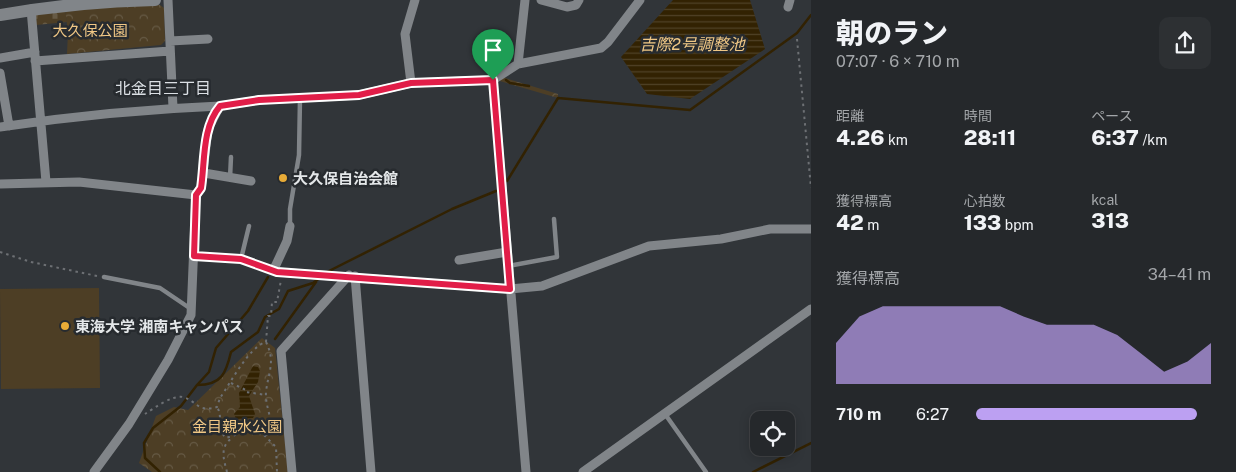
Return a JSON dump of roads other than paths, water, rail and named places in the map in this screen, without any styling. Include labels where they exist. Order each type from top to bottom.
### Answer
[{"type":"street","points":[[0,15],[31,9],[104,1],[155,0]]},
{"type":"street","points":[[168,0],[173,108]]},
{"type":"street","points":[[411,83],[405,34],[415,0]]},
{"type":"street","points":[[518,64],[525,0]]},
{"type":"street","points":[[541,0],[568,7],[576,5],[579,0]]},
{"type":"street","points":[[0,73],[4,126],[40,120],[173,108],[220,106],[300,96],[359,95],[411,83],[493,80],[518,64],[601,48],[608,42],[640,0]]},
{"type":"street","points":[[31,9],[46,182]]},
{"type":"street","points":[[170,41],[208,39]]},
{"type":"street","points":[[0,58],[170,51]]},
{"type":"street","points":[[493,80],[526,472]]},
{"type":"street","points":[[94,472],[129,424],[183,334],[191,310],[196,195],[201,188],[204,173],[208,129],[211,120],[220,106]]},
{"type":"street","points":[[204,173],[251,181]]},
{"type":"street","points":[[0,184],[79,182],[196,195]]},
{"type":"street","points":[[290,226],[287,240],[274,269],[277,272],[510,289],[542,286],[649,246],[721,239],[770,229],[811,229]]},
{"type":"street","points":[[459,260],[507,252]]},
{"type":"street","points":[[292,472],[281,351],[352,276]]},
{"type":"street","points":[[352,276],[371,472]]},
{"type":"street","points":[[583,472],[811,308]]},
{"type":"lane","points":[[290,226],[290,209],[299,155],[300,96]]},
{"type":"lane","points":[[230,178],[231,157]]},
{"type":"lane","points":[[508,266],[556,257],[554,219]]},
{"type":"lane","points":[[241,259],[249,226]]},
{"type":"lane","points":[[194,256],[241,259],[274,269]]},
{"type":"lane","points":[[104,277],[160,288],[191,310]]},
{"type":"lane","points":[[665,414],[706,472]]},
{"type":"water","name":"吉際2号調整池","points":[[673,0],[750,0],[765,49],[690,99],[647,94],[621,57]]},
{"type":"water","points":[[253,366],[258,367],[260,371],[258,382],[249,396],[255,414],[253,418],[236,419],[234,414],[240,407],[239,393]]},
{"type":"waterway","points":[[507,181],[558,98],[690,110],[797,33],[811,15]]},
{"type":"waterway","points":[[506,80],[510,83],[529,86]]},
{"type":"waterway","points":[[327,272],[452,209],[496,191]]},
{"type":"waterway","points":[[197,385],[209,372],[216,348],[248,311],[268,277]]},
{"type":"waterway","points":[[160,472],[145,458],[144,443],[153,428],[181,406],[197,385],[212,383],[222,376],[231,352],[258,332],[265,317],[279,309],[288,291],[313,283],[321,277]]},
{"type":"waterway","points":[[275,339],[316,282]]},
{"type":"waterway","points":[[753,472],[811,443]]},
{"type":"place","name":"大久保自治会館","points":[[283,178]]},
{"type":"place","name":"東海大学 湘南キャンパス","points":[[65,326]]},
{"type":"district","name":"北金目三丁目","points":[[163,88]]},
{"type":"park label","name":"大久保公園","points":[[90,30]]},
{"type":"park label","name":"金目親水公園","points":[[237,426]]}]
